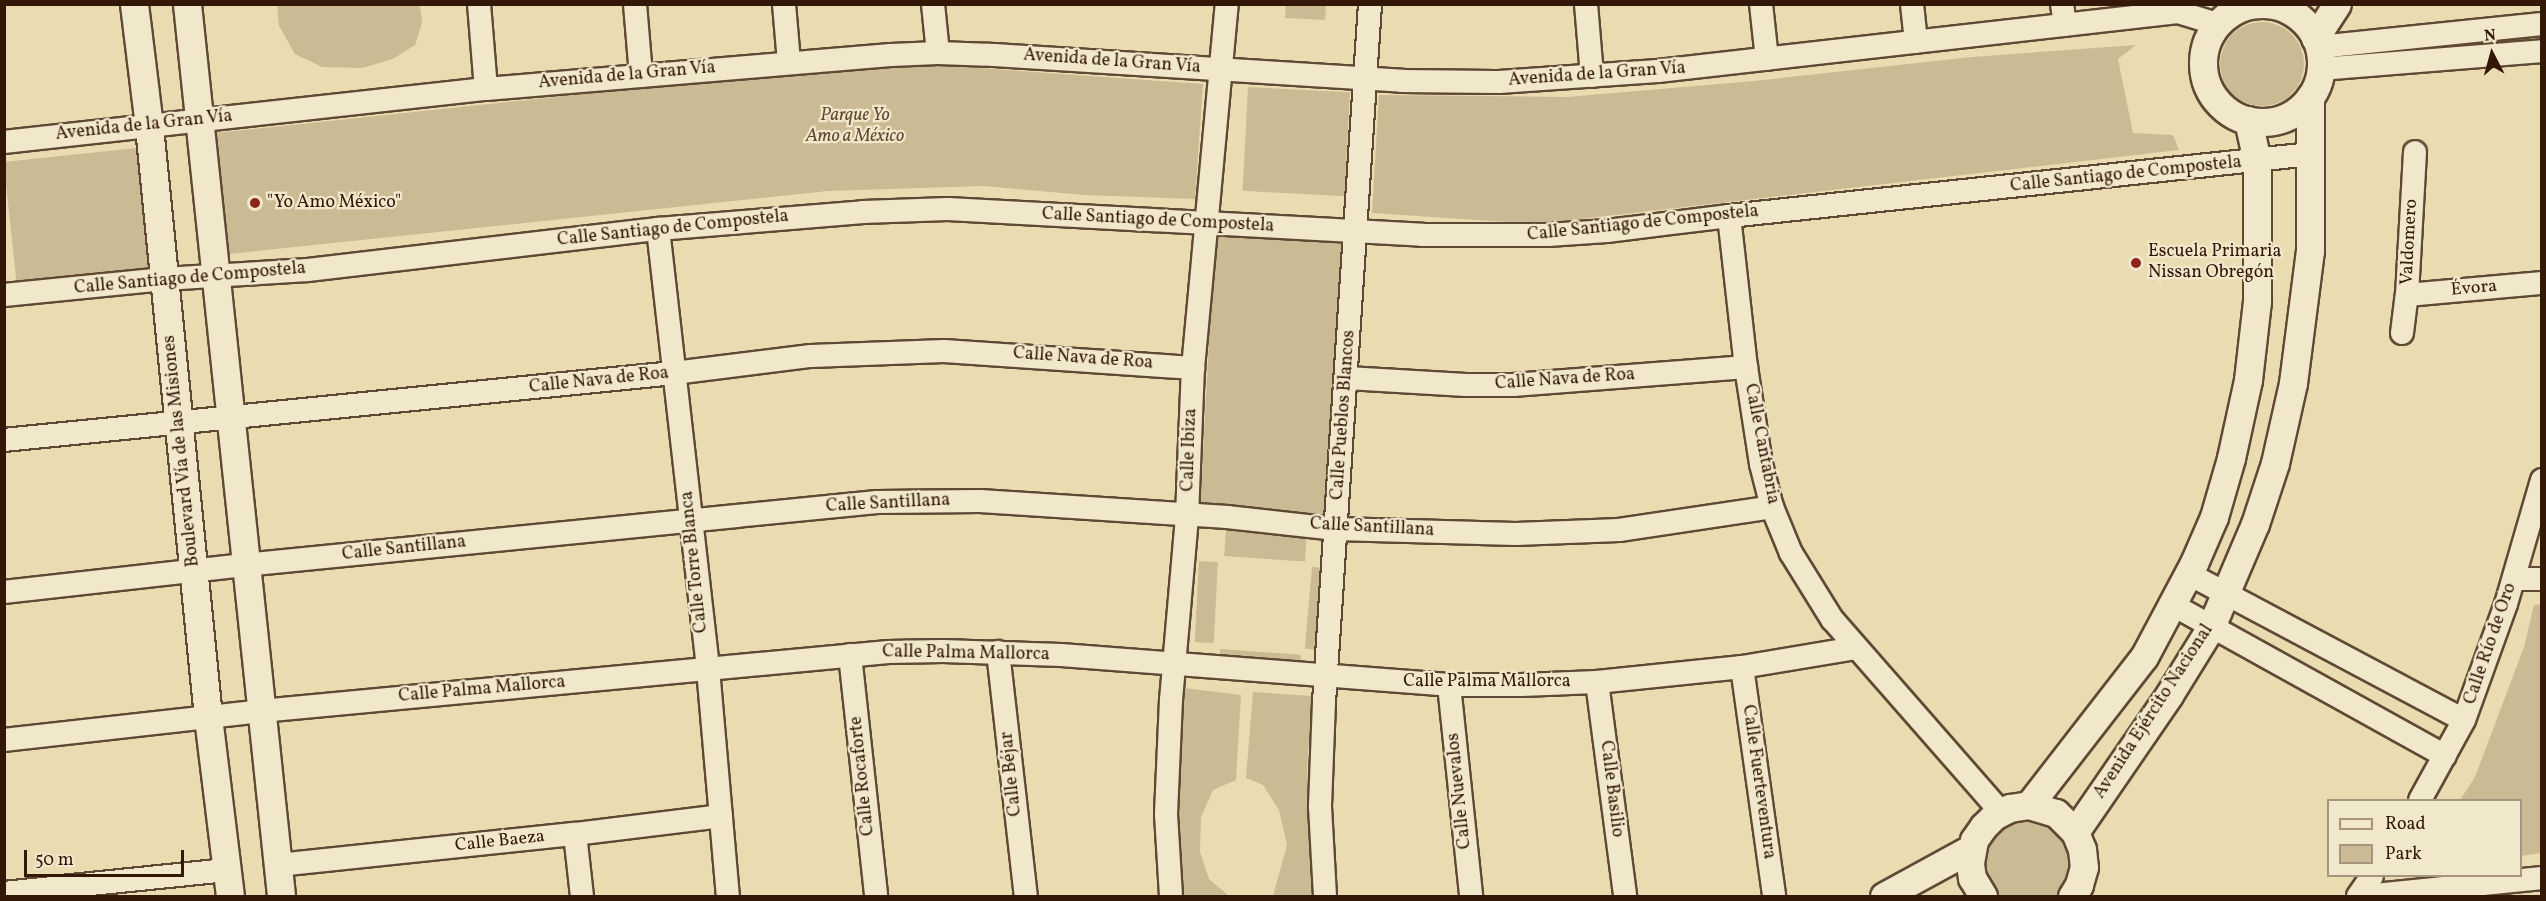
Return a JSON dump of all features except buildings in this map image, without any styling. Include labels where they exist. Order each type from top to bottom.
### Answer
[{"type":"street","name":"Boulevard Vía de las Misiones","points":[[134,4],[149,127],[208,717],[230,897]]},
{"type":"street","points":[[187,4],[244,565],[281,897]]},
{"type":"street","points":[[479,4],[486,89]]},
{"type":"street","points":[[635,4],[641,76]]},
{"type":"street","points":[[784,4],[789,62]]},
{"type":"street","points":[[933,4],[938,53]]},
{"type":"street","name":"Calle Ibiza","points":[[1171,897],[1166,814],[1168,755],[1187,516],[1193,368],[1227,4]]},
{"type":"street","name":"Calle Pueblos Blancos","points":[[1325,897],[1320,806],[1326,674],[1370,4]]},
{"type":"street","points":[[1586,4],[1592,76]]},
{"type":"street","points":[[1761,4],[1767,59]]},
{"type":"street","points":[[1912,4],[1916,42]]},
{"type":"street","points":[[2318,51],[2304,22],[2288,10],[2269,4],[2236,10],[2206,41],[2202,61],[2205,81],[2214,99],[2229,113],[2248,120],[2271,122],[2293,113],[2310,97],[2318,51],[2337,4]]},
{"type":"street","name":"Avenida de la Gran Vía","points":[[4,142],[486,89],[789,62],[938,53],[1364,79],[1499,82],[1592,76],[1916,42],[2063,15],[2236,10]]},
{"type":"street","points":[[2318,51],[2541,24]]},
{"type":"street","points":[[2318,51],[2541,51]]},
{"type":"street","name":"Avenida Ejército Nacional","points":[[2075,832],[2169,695],[2211,627],[2255,524],[2275,463],[2293,383],[2310,251],[2310,97]]},
{"type":"street","points":[[2029,805],[2144,657],[2189,574],[2217,507],[2232,458],[2248,380],[2258,301],[2258,161],[2248,120]]},
{"type":"street","name":"Valdomero","points":[[2402,333],[2407,295],[2415,152]]},
{"type":"street","name":"Calle Santiago de Compostela","points":[[4,295],[164,279],[308,270],[658,229],[786,217],[948,209],[1355,232],[1485,237],[1548,236],[2311,154]]},
{"type":"street","name":"Calle Cantabria","points":[[1729,216],[1746,367],[1761,464],[1772,507],[1791,553],[1832,619],[2001,812]]},
{"type":"street","name":"Calle Torre Blanca","points":[[658,229],[708,669],[728,897]]},
{"type":"street","name":"Évora","points":[[2407,295],[2541,283]]},
{"type":"street","name":"Calle Nava de Roa","points":[[4,440],[674,374],[811,356],[944,351],[1193,368]]},
{"type":"street","name":"Calle Nava de Roa","points":[[1347,378],[1466,385],[1513,385],[1746,367]]},
{"type":"street","name":"Calle Río de Oro","points":[[2421,799],[2464,720],[2514,579],[2541,480]]},
{"type":"street","name":"Calle Santillana","points":[[4,592],[244,565],[877,502],[980,501],[1227,517],[1336,528],[1516,534],[1584,532],[1694,521],[1772,507]]},
{"type":"street","points":[[2189,574],[2226,596],[2464,720]]},
{"type":"street","points":[[2514,579],[2541,579]]},
{"type":"street","points":[[2173,605],[2445,756]]},
{"type":"street","name":"Calle Palma Mallorca","points":[[4,740],[261,711],[850,655],[943,651],[998,652],[1175,666],[1326,674],[1449,685],[1597,682],[1742,667],[1856,648]]},
{"type":"street","name":"Calle Béjar","points":[[998,652],[1026,897]]},
{"type":"street","name":"Calle Rocaforte","points":[[850,655],[876,897]]},
{"type":"street","name":"Calle Fuerteventura","points":[[1742,667],[1774,897]]},
{"type":"street","name":"Calle Basilio","points":[[1597,682],[1626,897]]},
{"type":"street","name":"Calle Nuevalos","points":[[1449,685],[1470,897]]},
{"type":"street","points":[[1983,897],[1972,878],[1972,848],[1983,827],[2001,812],[2029,805],[2056,813],[2075,832],[2082,849],[2084,867],[2080,893]]},
{"type":"street","name":"Calle Baeza","points":[[278,866],[721,816]]},
{"type":"street","points":[[575,834],[582,897]]},
{"type":"street","points":[[1884,897],[1972,848]]},
{"type":"street","points":[[4,893],[227,870]]},
{"type":"street","points":[[2358,897],[2371,877]]},
{"type":"street","points":[[2365,897],[2541,878]]},
{"type":"green space","points":[[277,5],[420,5],[422,23],[415,45],[393,59],[362,68],[322,67],[295,54],[279,26]]},
{"type":"green space","points":[[1286,5],[1326,5],[1325,20],[1285,18]]},
{"type":"green space","points":[[2262,22],[2278,25],[2292,34],[2301,48],[2304,64],[2301,80],[2292,94],[2278,103],[2262,106],[2246,103],[2232,94],[2223,80],[2220,64],[2223,48],[2232,34],[2246,25]]},
{"type":"green space","points":[[2136,45],[2118,59],[2133,133],[2173,135],[2179,150],[1537,224],[1372,213],[1379,95],[1567,97],[1754,81],[1972,57]]},
{"type":"green space","name":"Parque Yo Amo a México","points":[[858,65],[937,65],[1203,84],[1195,199],[1085,195],[983,186],[828,191],[229,254],[215,133]]},
{"type":"green space","points":[[1248,87],[1350,92],[1344,196],[1243,191]]},
{"type":"green space","points":[[146,147],[159,271],[17,286],[4,162]]},
{"type":"green space","points":[[1215,227],[1345,234],[1330,518],[1200,512]]},
{"type":"green space","points":[[1226,530],[1307,536],[1305,562],[1224,556]]},
{"type":"green space","points":[[1199,561],[1218,562],[1214,643],[1195,642]]},
{"type":"green space","points":[[1312,567],[1337,569],[1330,651],[1305,649]]},
{"type":"green space","points":[[2541,604],[2541,853],[2522,856],[2522,799],[2461,799],[2475,777],[2524,647],[2534,605]]},
{"type":"green space","points":[[1220,649],[1301,655],[1299,681],[1218,675]]},
{"type":"green space","points":[[1184,688],[1241,695],[1236,780],[1213,790],[1201,817],[1200,852],[1209,879],[1229,896],[1181,896],[1174,830]]},
{"type":"green space","points":[[1253,692],[1312,696],[1307,768],[1319,896],[1273,896],[1287,845],[1279,810],[1263,785],[1246,778]]},
{"type":"green space","points":[[2025,819],[2040,820],[2054,827],[2065,838],[2074,869],[2061,896],[1993,896],[1983,881],[1982,853],[1988,839],[1998,829],[2011,822]]},
{"type":"place","name":"\"Yo Amo México\"","points":[[255,203]]},
{"type":"place","name":"Escuela Primaria Nissan Obregón","points":[[2136,263]]}]
